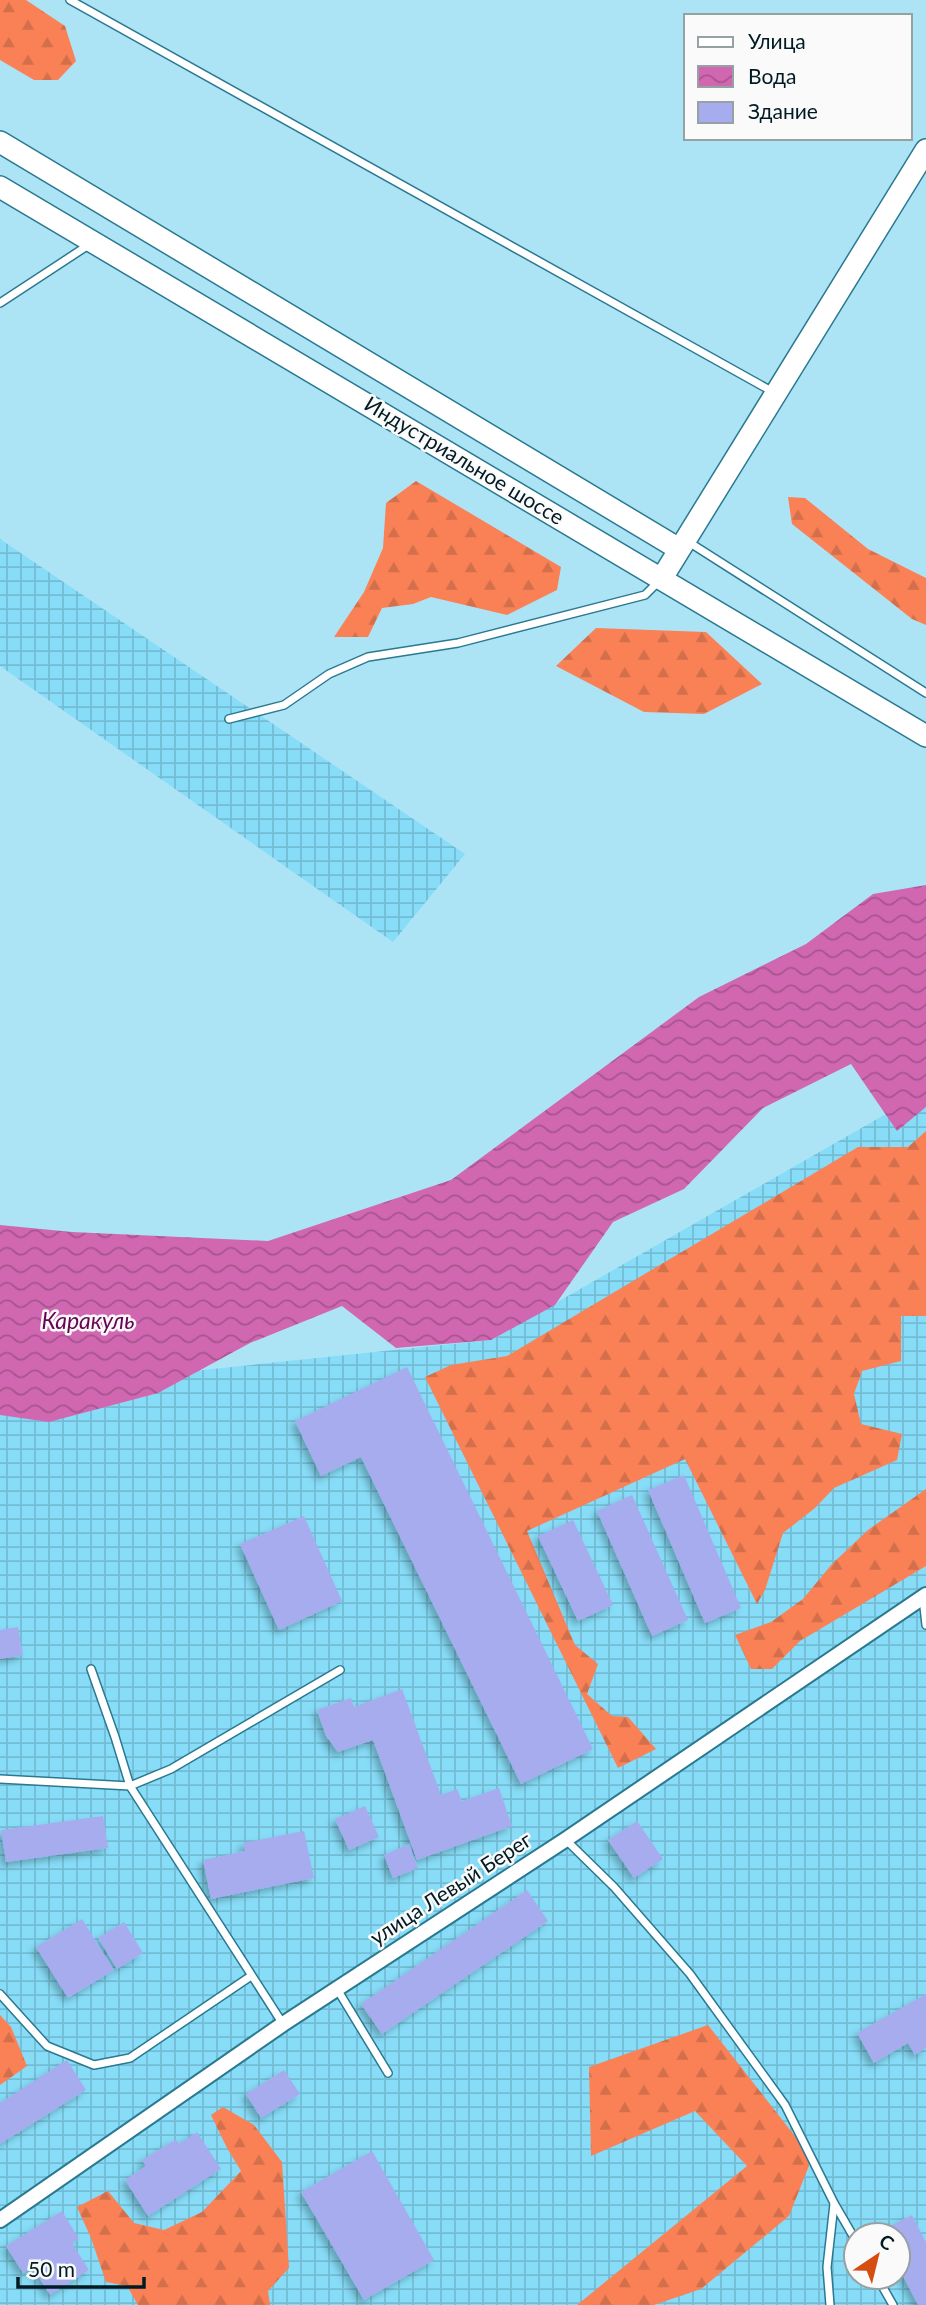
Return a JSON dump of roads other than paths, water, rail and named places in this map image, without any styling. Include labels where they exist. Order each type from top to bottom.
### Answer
[{"type":"street","points":[[0,142],[682,545]]},
{"type":"street","points":[[662,578],[926,150]]},
{"type":"street","name":"Индустриальное шоссе","points":[[0,187],[926,736]]},
{"type":"street","name":"улица Левый Берег","points":[[2,2218],[283,2024],[565,1840],[924,1596]]},
{"type":"lane","points":[[70,0],[776,393]]},
{"type":"lane","points":[[0,303],[93,242]]},
{"type":"lane","points":[[682,545],[926,693]]},
{"type":"lane","points":[[229,719],[284,705],[329,674],[368,657],[458,643],[645,595],[662,578]]},
{"type":"lane","points":[[924,1596],[926,1625]]},
{"type":"lane","points":[[91,1669],[130,1786],[283,2024]]},
{"type":"lane","points":[[0,1779],[130,1786],[172,1769],[340,1670]]},
{"type":"lane","points":[[565,1840],[614,1887],[690,1974],[785,2105],[844,2221]]},
{"type":"lane","points":[[0,1994],[47,2046],[94,2065],[130,2058],[251,1976]]},
{"type":"lane","points":[[337,1989],[388,2073]]},
{"type":"lane","points":[[830,2305],[827,2267],[834,2203]]},
{"type":"water","name":"Каракуль","points":[[926,885],[926,1107],[897,1131],[851,1064],[763,1108],[684,1189],[613,1222],[555,1305],[491,1340],[396,1348],[342,1306],[250,1343],[158,1393],[49,1422],[0,1415],[0,1225],[72,1232],[268,1241],[451,1180],[699,997],[806,944],[873,894]]}]
